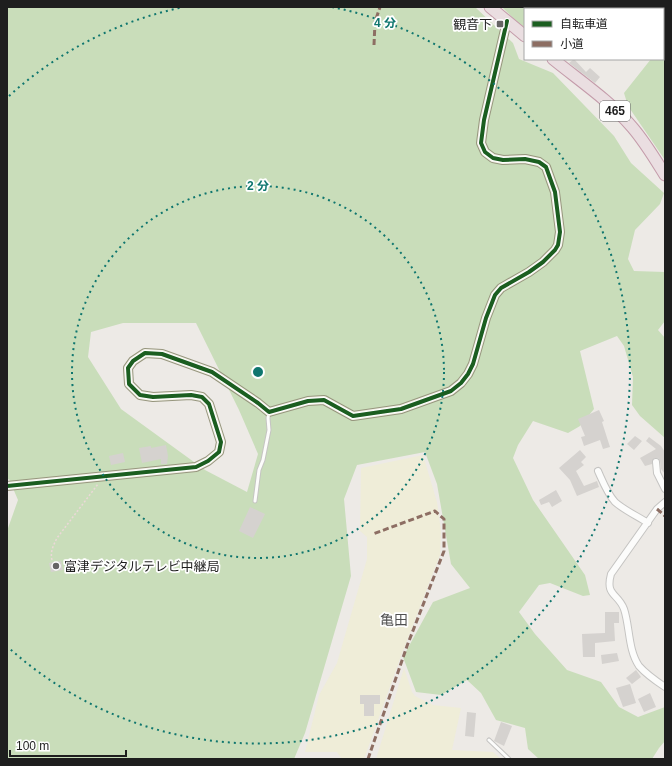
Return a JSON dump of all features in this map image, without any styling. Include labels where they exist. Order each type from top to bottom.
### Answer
[{"type":"highway","points":[[490,7],[524,35]]},
{"type":"highway","name":"465","points":[[554,60],[604,101],[631,127],[651,152],[665,175]]},
{"type":"street","points":[[7,486],[196,467],[208,461],[219,452],[221,442],[209,404],[202,397],[191,395],[153,397],[140,395],[129,384],[128,368],[133,361],[145,353],[162,354],[212,372],[269,412],[308,401],[324,400],[353,416],[401,409],[451,391],[462,383],[473,364],[486,318],[495,295],[500,288],[543,262],[558,245],[560,232],[555,192],[546,168],[539,162],[525,159],[503,160],[493,158],[485,152],[481,143],[484,120],[507,22]]},
{"type":"street","points":[[656,462],[657,472],[665,489]]},
{"type":"street","points":[[598,471],[607,491],[614,500],[648,523]]},
{"type":"street","points":[[665,502],[657,509],[611,574],[609,584],[611,592],[623,607],[628,621],[634,654],[638,665],[665,687]]},
{"type":"lane","points":[[255,501],[259,470],[263,460],[269,430],[269,412]]},
{"type":"lane","points":[[489,740],[509,759]]},
{"type":"path","points":[[52,560],[52,547],[57,538],[104,476]]},
{"type":"shaded area","points":[[423,455],[437,502],[441,531],[440,555],[401,656],[364,759],[342,759],[337,752],[305,752],[319,695],[337,663],[367,559],[367,537],[360,531],[361,468]]},
{"type":"shaded area","points":[[404,668],[412,692],[415,696],[433,705],[461,708],[452,750],[493,752],[501,759],[376,759]]},
{"type":"green space","points":[[7,7],[475,7],[513,43],[519,59],[553,73],[614,136],[631,163],[664,193],[660,204],[635,230],[628,259],[634,271],[665,272],[665,321],[658,330],[665,338],[665,438],[640,416],[632,405],[633,377],[624,346],[617,336],[580,351],[594,409],[580,426],[568,433],[533,421],[518,445],[513,458],[533,500],[585,575],[590,595],[583,596],[550,583],[539,585],[519,612],[535,634],[567,670],[601,682],[619,707],[638,717],[665,707],[665,741],[652,759],[539,759],[528,749],[525,728],[496,720],[481,693],[467,680],[441,695],[416,692],[403,657],[433,602],[470,588],[451,564],[437,484],[425,452],[357,465],[344,499],[351,576],[305,733],[294,759],[7,759],[7,531],[18,500],[9,479],[7,480]],"holes":[[[123,323],[196,323],[239,410],[258,454],[247,492],[205,470],[121,409],[88,357],[91,332]]]},
{"type":"green space","points":[[502,7],[665,7],[665,160],[628,106],[624,93],[650,60],[664,60],[664,8],[524,8],[524,27],[520,25]]},
{"type":"building","points":[[575,60],[586,72],[590,68],[600,77],[595,83],[569,63]]},
{"type":"building","points":[[599,410],[604,421],[602,422],[610,447],[603,449],[600,440],[584,446],[581,437],[585,436],[578,419]]},
{"type":"building","points":[[635,436],[642,441],[634,450],[627,444]]},
{"type":"building","points":[[649,437],[661,446],[665,452],[665,474],[661,469],[658,458],[654,458],[652,464],[645,466],[640,458],[656,449],[646,441]]},
{"type":"building","points":[[166,445],[168,456],[167,464],[161,464],[161,459],[142,463],[139,448],[151,446],[151,448]]},
{"type":"building","points":[[580,450],[586,457],[581,462],[584,465],[576,471],[584,486],[597,481],[599,487],[577,496],[570,480],[559,468]]},
{"type":"building","points":[[123,453],[125,462],[111,465],[109,456]]},
{"type":"building","points":[[556,490],[562,501],[552,507],[549,502],[541,505],[539,500]]},
{"type":"building","points":[[250,507],[265,514],[253,538],[239,531]]},
{"type":"building","name":"富津デジタルテレビ中継局","points":[[61,561],[63,570],[51,572],[49,563]]},
{"type":"building","points":[[605,612],[619,612],[619,623],[614,623],[615,641],[595,643],[595,657],[583,657],[582,634],[605,633]]},
{"type":"building","points":[[617,653],[619,661],[602,664],[601,655]]},
{"type":"building","points":[[636,670],[641,677],[632,684],[626,678]]},
{"type":"building","points":[[630,684],[636,703],[623,707],[616,688]]},
{"type":"building","points":[[650,693],[656,707],[644,712],[638,699]]},
{"type":"building","points":[[360,695],[380,695],[380,704],[374,704],[374,716],[364,716],[364,704],[360,704]]},
{"type":"building","points":[[467,712],[476,713],[474,737],[465,736]]},
{"type":"building","points":[[501,722],[512,726],[504,746],[494,741]]},
{"type":"marked path","points":[[374,45],[375,22],[380,7]]},
{"type":"marked path","points":[[657,509],[665,516]]},
{"type":"marked path","points":[[368,759],[407,646],[444,551],[444,519],[435,511],[373,534]]},
{"type":"cycle path","points":[[7,486],[196,467],[208,461],[219,452],[221,442],[209,404],[202,397],[191,395],[153,397],[140,395],[129,384],[128,368],[133,361],[145,353],[162,354],[212,372],[269,412],[308,401],[324,400],[353,416],[401,409],[451,391],[461,383],[473,364],[486,318],[495,295],[501,288],[543,262],[558,245],[560,232],[555,192],[546,167],[539,162],[525,159],[503,160],[493,158],[485,152],[481,143],[484,120],[507,21]]},
{"type":"place","name":"観音下","points":[[500,24]]},
{"type":"place","name":"富津デジタルテレビ中継局","points":[[56,566]]},
{"type":"district","name":"亀田","points":[[394,620]]}]
